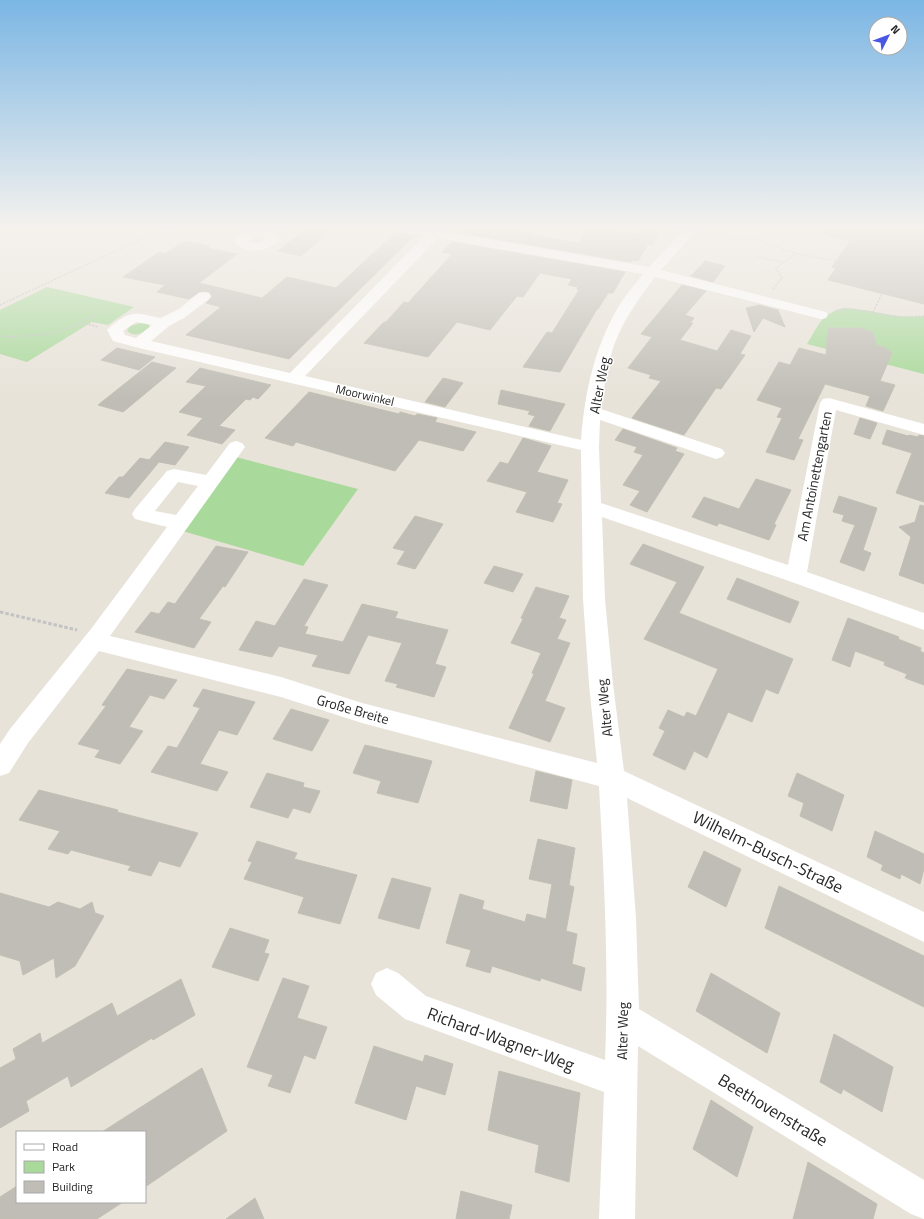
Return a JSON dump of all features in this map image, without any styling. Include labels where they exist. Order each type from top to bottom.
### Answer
[{"type":"street","points":[[293,379],[385,285]]},
{"type":"street","name":"Alter Weg","points":[[617,1219],[623,1018],[621,918],[612,778],[601,684],[594,599],[590,447],[592,412],[596,387],[608,341],[629,301],[642,285]]},
{"type":"street","points":[[704,285],[821,316]]},
{"type":"street","points":[[115,330],[133,317],[162,323],[169,322],[204,296]]},
{"type":"street","points":[[139,343],[162,326],[162,323]]},
{"type":"street","name":"Moorwinkel","points":[[115,330],[118,338],[590,447]]},
{"type":"street","name":"Am Antoinettengarten","points":[[796,576],[828,403],[924,430]]},
{"type":"street","points":[[592,412],[716,453]]},
{"type":"street","points":[[0,765],[19,736],[96,638],[236,447]]},
{"type":"street","points":[[179,523],[142,514],[174,475],[209,482]]},
{"type":"street","points":[[592,508],[796,576],[924,622]]},
{"type":"street","name":"Große Breite","points":[[96,638],[281,688],[362,713],[612,778]]},
{"type":"street","name":"Wilhelm-Busch-Straße","points":[[612,778],[924,927]]},
{"type":"street","name":"Richard-Wagner-Weg","points":[[387,984],[416,1008],[621,1082]]},
{"type":"street","name":"Beethovenstraße","points":[[623,1018],[924,1201]]},
{"type":"path","points":[[0,305],[43,285]]},
{"type":"path","points":[[773,302],[772,292],[777,285]]},
{"type":"path","points":[[873,312],[882,294]]},
{"type":"path","points":[[821,316],[843,308],[854,308],[899,317],[924,316]]},
{"type":"path","points":[[0,336],[13,337],[56,333],[82,323],[99,313]]},
{"type":"path","points":[[82,323],[115,330]]},
{"type":"path","points":[[0,612],[96,638]]},
{"type":"green space","points":[[47,287],[134,307],[108,325],[92,322],[27,362],[0,354],[0,310]]},
{"type":"green space","points":[[843,308],[903,316],[924,316],[924,374],[807,344],[825,317]]},
{"type":"green space","points":[[141,323],[148,324],[150,327],[139,334],[133,334],[127,331],[130,326]]},
{"type":"green space","points":[[236,457],[358,489],[303,566],[179,530]]},
{"type":"building","points":[[164,285],[207,285],[262,298],[278,285],[322,285],[336,288],[339,285],[364,285],[289,359],[186,335],[221,307],[206,303],[212,297],[209,292],[199,292],[189,299],[157,292]]},
{"type":"building","points":[[424,285],[532,285],[523,297],[517,296],[490,330],[457,322],[428,357],[364,343],[404,302],[408,303]]},
{"type":"building","points":[[568,285],[618,285],[613,293],[608,293],[597,309],[560,372],[523,367],[547,332],[552,333],[579,290],[577,289],[578,287]]},
{"type":"building","points":[[682,285],[706,291],[685,315],[694,318],[690,323],[693,323],[680,340],[717,351],[731,330],[751,336],[740,354],[745,355],[721,389],[716,388],[684,435],[632,418],[661,381],[649,378],[651,375],[628,368],[652,337],[641,334]]},
{"type":"building","points":[[848,285],[924,285],[924,304]]},
{"type":"building","points":[[759,305],[778,310],[785,327],[763,318],[754,332],[746,308]]},
{"type":"building","points":[[828,328],[858,328],[873,332],[876,345],[884,347],[892,353],[880,381],[895,385],[883,411],[866,406],[870,396],[825,384],[798,439],[803,440],[794,460],[766,452],[782,418],[777,417],[782,408],[757,400],[779,362],[790,365],[799,348],[826,355]]},
{"type":"building","points":[[117,348],[155,357],[139,370],[101,360]]},
{"type":"building","points":[[152,362],[176,368],[123,412],[98,405]]},
{"type":"building","points":[[200,368],[271,385],[258,399],[253,397],[250,400],[246,399],[219,426],[235,430],[222,444],[187,435],[203,418],[179,412],[206,386],[186,382]]},
{"type":"building","points":[[443,378],[463,383],[445,407],[425,402]]},
{"type":"building","points":[[501,390],[565,404],[550,431],[529,426],[535,416],[528,414],[530,411],[498,404]]},
{"type":"building","points":[[309,392],[399,414],[400,412],[415,416],[417,414],[437,418],[435,422],[476,432],[463,451],[419,440],[395,471],[296,442],[293,446],[265,438]]},
{"type":"building","points":[[860,418],[877,423],[870,439],[854,434]]},
{"type":"building","points":[[623,429],[677,448],[675,451],[684,454],[647,512],[630,505],[640,491],[623,485],[643,455],[634,452],[637,447],[615,440]]},
{"type":"building","points":[[887,430],[908,436],[924,436],[924,502],[896,493],[912,453],[882,444]]},
{"type":"building","points":[[523,438],[551,446],[537,472],[568,480],[557,503],[562,504],[553,522],[516,512],[527,492],[487,481],[500,462],[508,464]]},
{"type":"building","points":[[165,442],[189,447],[175,465],[149,460]]},
{"type":"building","points":[[140,458],[159,462],[129,498],[105,493],[119,477],[123,477]]},
{"type":"building","points":[[756,479],[791,490],[774,524],[776,525],[769,540],[719,523],[717,526],[692,517],[704,497],[739,509]]},
{"type":"building","points":[[839,496],[877,508],[863,550],[871,553],[864,571],[840,562],[855,525],[842,521],[844,515],[833,512]]},
{"type":"building","points":[[920,505],[924,506],[924,584],[899,575],[911,537],[899,527],[915,522]]},
{"type":"building","points":[[415,516],[443,524],[415,569],[397,564],[405,551],[393,548]]},
{"type":"building","points":[[643,544],[704,567],[679,613],[793,659],[778,694],[766,689],[752,722],[728,712],[707,758],[694,751],[685,770],[653,755],[665,731],[659,728],[668,710],[684,717],[687,712],[696,716],[718,669],[644,639],[677,582],[630,564]]},
{"type":"building","points":[[216,546],[248,552],[225,587],[223,586],[199,619],[211,622],[194,648],[135,632],[151,612],[159,614],[168,602],[175,604]]},
{"type":"building","points":[[494,566],[523,574],[513,592],[484,583]]},
{"type":"building","points":[[737,578],[799,602],[790,623],[727,599]]},
{"type":"building","points":[[304,579],[328,585],[304,626],[308,627],[305,634],[343,642],[362,604],[398,612],[395,618],[448,630],[435,664],[446,667],[434,697],[396,687],[398,684],[385,681],[402,643],[368,635],[349,674],[312,666],[318,655],[279,646],[272,657],[239,650],[256,621],[275,626]]},
{"type":"building","points":[[536,587],[569,596],[559,618],[566,620],[557,639],[570,643],[545,701],[565,708],[550,742],[509,728],[534,674],[532,673],[541,653],[511,643]]},
{"type":"building","points":[[848,618],[899,637],[898,639],[921,648],[920,651],[924,653],[924,685],[905,678],[907,674],[884,665],[885,662],[855,651],[850,667],[832,660]]},
{"type":"building","points":[[127,669],[177,680],[164,699],[150,695],[129,727],[143,731],[120,764],[95,757],[100,750],[78,744],[106,706],[102,705]]},
{"type":"building","points":[[203,689],[255,702],[237,735],[219,730],[200,764],[228,772],[217,791],[151,772],[168,746],[177,748],[200,708],[193,706]]},
{"type":"building","points":[[291,709],[329,720],[312,751],[273,739]]},
{"type":"building","points":[[365,745],[432,761],[418,803],[377,793],[381,781],[353,773]]},
{"type":"building","points":[[536,771],[572,780],[567,809],[530,801]]},
{"type":"building","points":[[267,773],[304,783],[303,787],[320,791],[310,813],[293,808],[288,818],[250,807]]},
{"type":"building","points":[[797,773],[844,795],[832,831],[800,816],[804,803],[788,796]]},
{"type":"building","points":[[39,790],[118,810],[117,812],[198,833],[180,867],[159,861],[151,876],[128,870],[131,866],[71,850],[68,854],[48,849],[60,831],[19,820]]},
{"type":"building","points":[[875,831],[924,854],[924,869],[920,884],[901,874],[900,879],[881,870],[883,865],[867,857]]},
{"type":"building","points":[[538,839],[575,848],[569,885],[574,887],[566,931],[577,934],[572,964],[585,968],[581,991],[541,978],[540,981],[492,966],[490,973],[466,966],[471,950],[446,943],[460,894],[484,901],[482,909],[525,922],[527,914],[546,919],[552,884],[529,879]]},
{"type":"building","points":[[257,841],[297,853],[294,859],[357,875],[340,924],[298,913],[304,897],[244,879],[252,862],[248,861]]},
{"type":"building","points":[[704,851],[741,869],[726,907],[688,887]]},
{"type":"building","points":[[392,878],[431,888],[419,929],[378,918]]},
{"type":"building","points":[[779,886],[924,956],[924,1007],[765,928]]},
{"type":"building","points":[[0,893],[49,907],[58,902],[80,909],[92,902],[95,913],[104,916],[75,966],[56,978],[54,958],[23,975],[20,961],[0,955]]},
{"type":"building","points":[[230,928],[269,940],[264,953],[269,954],[258,981],[212,967]]},
{"type":"building","points":[[711,973],[780,1013],[767,1053],[696,1011]]},
{"type":"building","points":[[283,978],[309,986],[297,1018],[327,1027],[315,1059],[304,1055],[290,1093],[268,1086],[273,1075],[247,1067]]},
{"type":"building","points":[[181,979],[195,1015],[153,1040],[152,1038],[71,1087],[68,1076],[26,1101],[29,1111],[0,1128],[0,1068],[16,1059],[13,1049],[40,1033],[42,1043],[112,1003],[117,1016]]},
{"type":"building","points":[[834,1034],[893,1067],[882,1112],[843,1089],[841,1094],[820,1082]]},
{"type":"building","points":[[374,1046],[423,1062],[425,1055],[453,1064],[445,1095],[416,1086],[406,1120],[355,1103]]},
{"type":"building","points":[[202,1068],[227,1131],[146,1186],[146,1131],[104,1131]]},
{"type":"building","points":[[499,1071],[580,1093],[569,1182],[535,1172],[539,1145],[488,1130]]},
{"type":"building","points":[[711,1100],[753,1127],[737,1177],[693,1149]]},
{"type":"building","points":[[808,1162],[877,1204],[873,1219],[793,1219]]},
{"type":"building","points":[[16,1187],[16,1203],[121,1203],[97,1219],[0,1219],[0,1197]]},
{"type":"building","points":[[461,1191],[512,1205],[509,1219],[456,1219]]},
{"type":"building","points":[[255,1198],[264,1219],[226,1219]]}]
